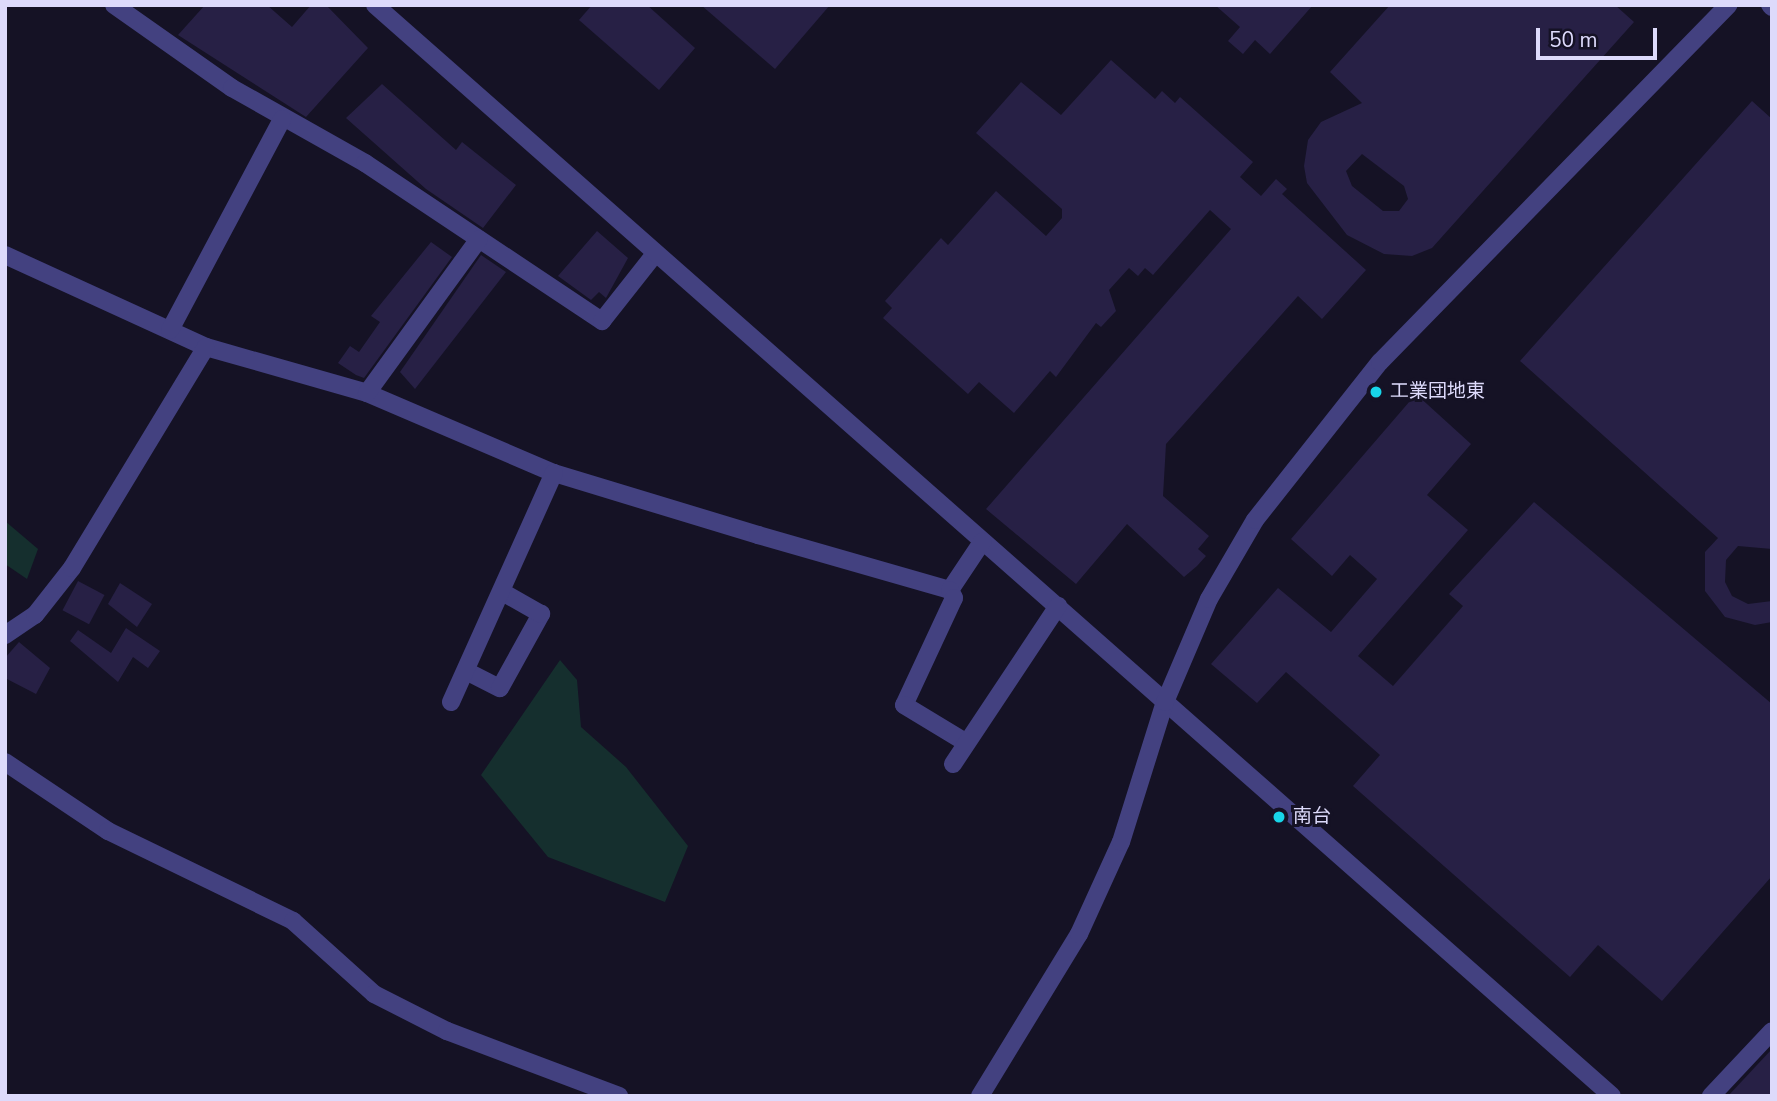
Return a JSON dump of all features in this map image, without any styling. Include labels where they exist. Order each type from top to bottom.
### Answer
[{"type":"street","points":[[114,5],[282,119],[365,163],[602,321],[655,254]]},
{"type":"street","points":[[375,5],[1612,1096]]},
{"type":"street","points":[[980,1096],[1079,934],[1121,842],[1165,702],[1225,568],[1331,418],[1728,5]]},
{"type":"street","points":[[170,330],[282,119]]},
{"type":"street","points":[[367,393],[479,239]]},
{"type":"street","points":[[5,255],[206,347],[367,393],[554,472],[950,590],[954,598],[904,705],[965,742]]},
{"type":"street","points":[[5,635],[35,615],[72,568],[206,347]]},
{"type":"street","points":[[451,702],[504,593],[554,472]]},
{"type":"street","points":[[950,590],[982,542]]},
{"type":"street","points":[[466,671],[500,688],[541,614],[504,593]]},
{"type":"street","points":[[953,764],[965,742],[1058,606]]},
{"type":"street","points":[[6,764],[108,831],[293,921],[374,994],[447,1031],[615,1095]]},
{"type":"street","points":[[1711,1096],[1771,1034]]},
{"type":"green space","points":[[5,521],[38,549],[27,579],[5,564]]},
{"type":"green space","points":[[560,660],[577,680],[581,727],[626,767],[688,846],[665,902],[548,857],[481,775]]},
{"type":"building","points":[[205,5],[267,5],[292,27],[311,5],[326,5],[368,48],[306,117],[178,35]]},
{"type":"building","points":[[592,5],[647,5],[695,48],[659,90],[579,20]]},
{"type":"building","points":[[701,5],[830,5],[775,69]]},
{"type":"building","points":[[1215,5],[1313,5],[1270,54],[1255,40],[1243,54],[1228,41],[1240,27]]},
{"type":"building","points":[[1390,5],[1615,5],[1634,22],[1432,248],[1412,256],[1384,254],[1347,235],[1307,183],[1304,166],[1308,140],[1321,122],[1362,103],[1330,72]],"holes":[[[1362,154],[1404,186],[1408,199],[1399,211],[1383,211],[1352,186],[1346,171]]]},
{"type":"building","points":[[1111,60],[1155,99],[1162,91],[1175,103],[1180,97],[1253,162],[1240,177],[1261,196],[1276,179],[1287,189],[1282,194],[1366,270],[1322,319],[1298,296],[1166,444],[1163,496],[1209,536],[1198,549],[1206,556],[1197,566],[1184,577],[1127,524],[1076,584],[986,509],[1231,229],[1210,210],[1153,275],[1145,268],[1138,276],[1129,268],[1109,290],[1116,311],[1101,327],[1096,323],[1056,377],[1050,371],[1014,413],[979,382],[968,394],[883,318],[892,308],[885,301],[941,238],[948,245],[996,191],[1046,236],[1062,218],[1062,209],[976,133],[1021,82],[1061,115]]},
{"type":"building","points":[[382,84],[456,150],[462,142],[516,185],[483,228],[426,189],[346,118]]},
{"type":"building","points":[[1752,101],[1772,119],[1772,549],[1738,546],[1726,560],[1725,582],[1732,596],[1748,604],[1772,601],[1772,622],[1755,625],[1725,617],[1705,591],[1705,552],[1718,538],[1520,361]]},
{"type":"building","points":[[597,231],[628,258],[606,298],[599,292],[591,300],[558,276]]},
{"type":"building","points":[[431,242],[452,257],[364,378],[356,375],[338,363],[350,346],[359,352],[380,322],[371,316]]},
{"type":"building","points":[[481,255],[506,272],[415,389],[400,372]]},
{"type":"building","points":[[1416,394],[1471,444],[1427,495],[1468,530],[1358,656],[1393,686],[1463,606],[1449,594],[1534,502],[1772,704],[1772,876],[1662,1001],[1598,945],[1570,977],[1353,786],[1380,755],[1286,672],[1257,703],[1211,664],[1278,588],[1331,632],[1377,579],[1350,555],[1332,576],[1291,539]]},
{"type":"building","points":[[78,581],[104,595],[89,624],[63,610]]},
{"type":"building","points":[[120,583],[152,604],[137,627],[108,604]]},
{"type":"building","points":[[126,628],[160,651],[148,668],[133,657],[118,682],[70,641],[78,630],[111,653]]},
{"type":"building","points":[[19,642],[50,668],[36,694],[5,678],[5,658]]},
{"type":"building","points":[[1772,1049],[1772,1096],[1728,1096]]},
{"type":"place","name":"工業団地東","points":[[1376,392]]},
{"type":"place","name":"南台","points":[[1279,817]]}]
